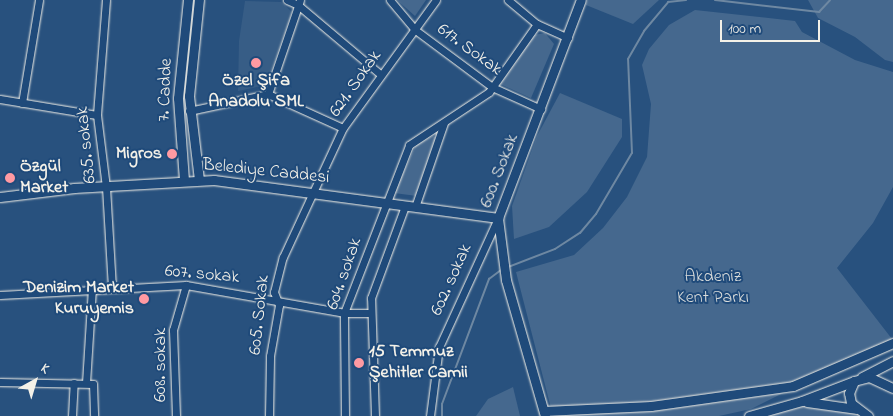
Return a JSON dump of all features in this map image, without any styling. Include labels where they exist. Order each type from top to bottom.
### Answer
[{"type":"main road","name":"7. Cadde","points":[[184,180],[178,98],[188,0]]},
{"type":"main road","name":"7. Cadde","points":[[199,0],[190,111],[199,180]]},
{"type":"main road","name":"600. Sokak","points":[[545,414],[506,280],[500,249],[498,218],[568,38],[580,0]]},
{"type":"main road","name":"Belediye Caddesi","points":[[0,197],[199,180],[498,218]]},
{"type":"main road","points":[[545,414],[651,406],[793,386],[893,343]]},
{"type":"main road","points":[[749,416],[802,401],[857,379],[893,361]]},
{"type":"main road","points":[[857,379],[876,378],[893,388]]},
{"type":"main road","points":[[856,409],[848,393],[857,379]]},
{"type":"main road","points":[[802,401],[830,403],[856,409],[868,416]]},
{"type":"street","points":[[22,103],[38,0]]},
{"type":"street","name":"635. sokak","points":[[106,0],[97,115],[106,187],[112,287]]},
{"type":"street","points":[[287,0],[299,2],[380,74]]},
{"type":"street","name":"617. Sokak","points":[[390,0],[414,29],[492,87],[541,109]]},
{"type":"street","name":"621. Sokak","points":[[311,193],[343,128],[380,74],[436,0]]},
{"type":"street","points":[[508,0],[538,24],[568,38]]},
{"type":"street","points":[[268,94],[299,2]]},
{"type":"street","name":"604. sokak","points":[[345,416],[344,313],[409,145],[444,123],[492,87],[538,24]]},
{"type":"street","points":[[190,111],[268,94],[343,128]]},
{"type":"street","points":[[0,99],[97,115]]},
{"type":"street","points":[[415,207],[444,123]]},
{"type":"street","name":"605. Sokak","points":[[269,416],[270,356],[279,305],[275,299],[274,292],[283,256],[311,193]]},
{"type":"street","points":[[375,416],[370,313],[371,298],[405,206]]},
{"type":"street","name":"602. sokak","points":[[430,416],[439,347],[498,218]]},
{"type":"street","name":"607. sokak","points":[[0,295],[92,288],[186,285],[275,299],[344,313],[370,313]]},
{"type":"street","name":"608. sokak","points":[[176,416],[173,330],[186,285]]},
{"type":"street","points":[[92,288],[90,384],[94,416]]},
{"type":"street","points":[[0,382],[90,384]]},
{"type":"street","points":[[72,416],[74,383]]},
{"type":"shaded area","name":"Özel Şifa Anadolu SML","points":[[245,1],[281,2],[292,12],[266,85],[238,91],[239,41]]},
{"type":"green space","points":[[397,0],[426,0],[415,16]]},
{"type":"green space","points":[[587,0],[659,0],[633,24],[586,5]]},
{"type":"green space","points":[[808,0],[893,0],[893,62],[885,60],[855,37],[818,18]]},
{"type":"green space","name":"Akdeniz Kent Parkı","points":[[695,10],[795,21],[802,32],[855,60],[893,72],[893,187],[873,223],[837,268],[892,339],[751,409],[719,416],[553,416],[516,272],[574,255],[603,228],[627,197],[647,157],[651,104],[642,65],[649,49],[669,25]]},
{"type":"green space","points":[[545,33],[554,44],[531,98],[500,84],[534,35]]},
{"type":"green space","points":[[560,93],[622,119],[622,137],[587,192],[549,227],[514,239],[512,206],[537,136]]},
{"type":"green space","points":[[433,136],[436,138],[417,196],[394,193],[416,145]]},
{"type":"green space","points":[[513,387],[520,416],[476,416],[488,399]]},
{"type":"green space","points":[[804,405],[856,413],[861,416],[763,416]]},
{"type":"waterway","points":[[508,267],[555,249],[580,233],[596,214],[632,153],[628,59],[644,31],[668,2],[686,0]]},
{"type":"waterway","points":[[715,0],[819,12],[830,0]]},
{"type":"waterway","points":[[442,416],[442,404],[489,279],[501,270]]},
{"type":"place","name":"Özel Şifa Anadolu SML","points":[[256,63]]},
{"type":"place","name":"Migros","points":[[172,154]]},
{"type":"place","name":"Özgül Market","points":[[10,178]]},
{"type":"place","name":"Denizim Market Kuruyemis","points":[[144,299]]},
{"type":"place","name":"15 Temmuz Şehitler Camii","points":[[359,363]]}]
